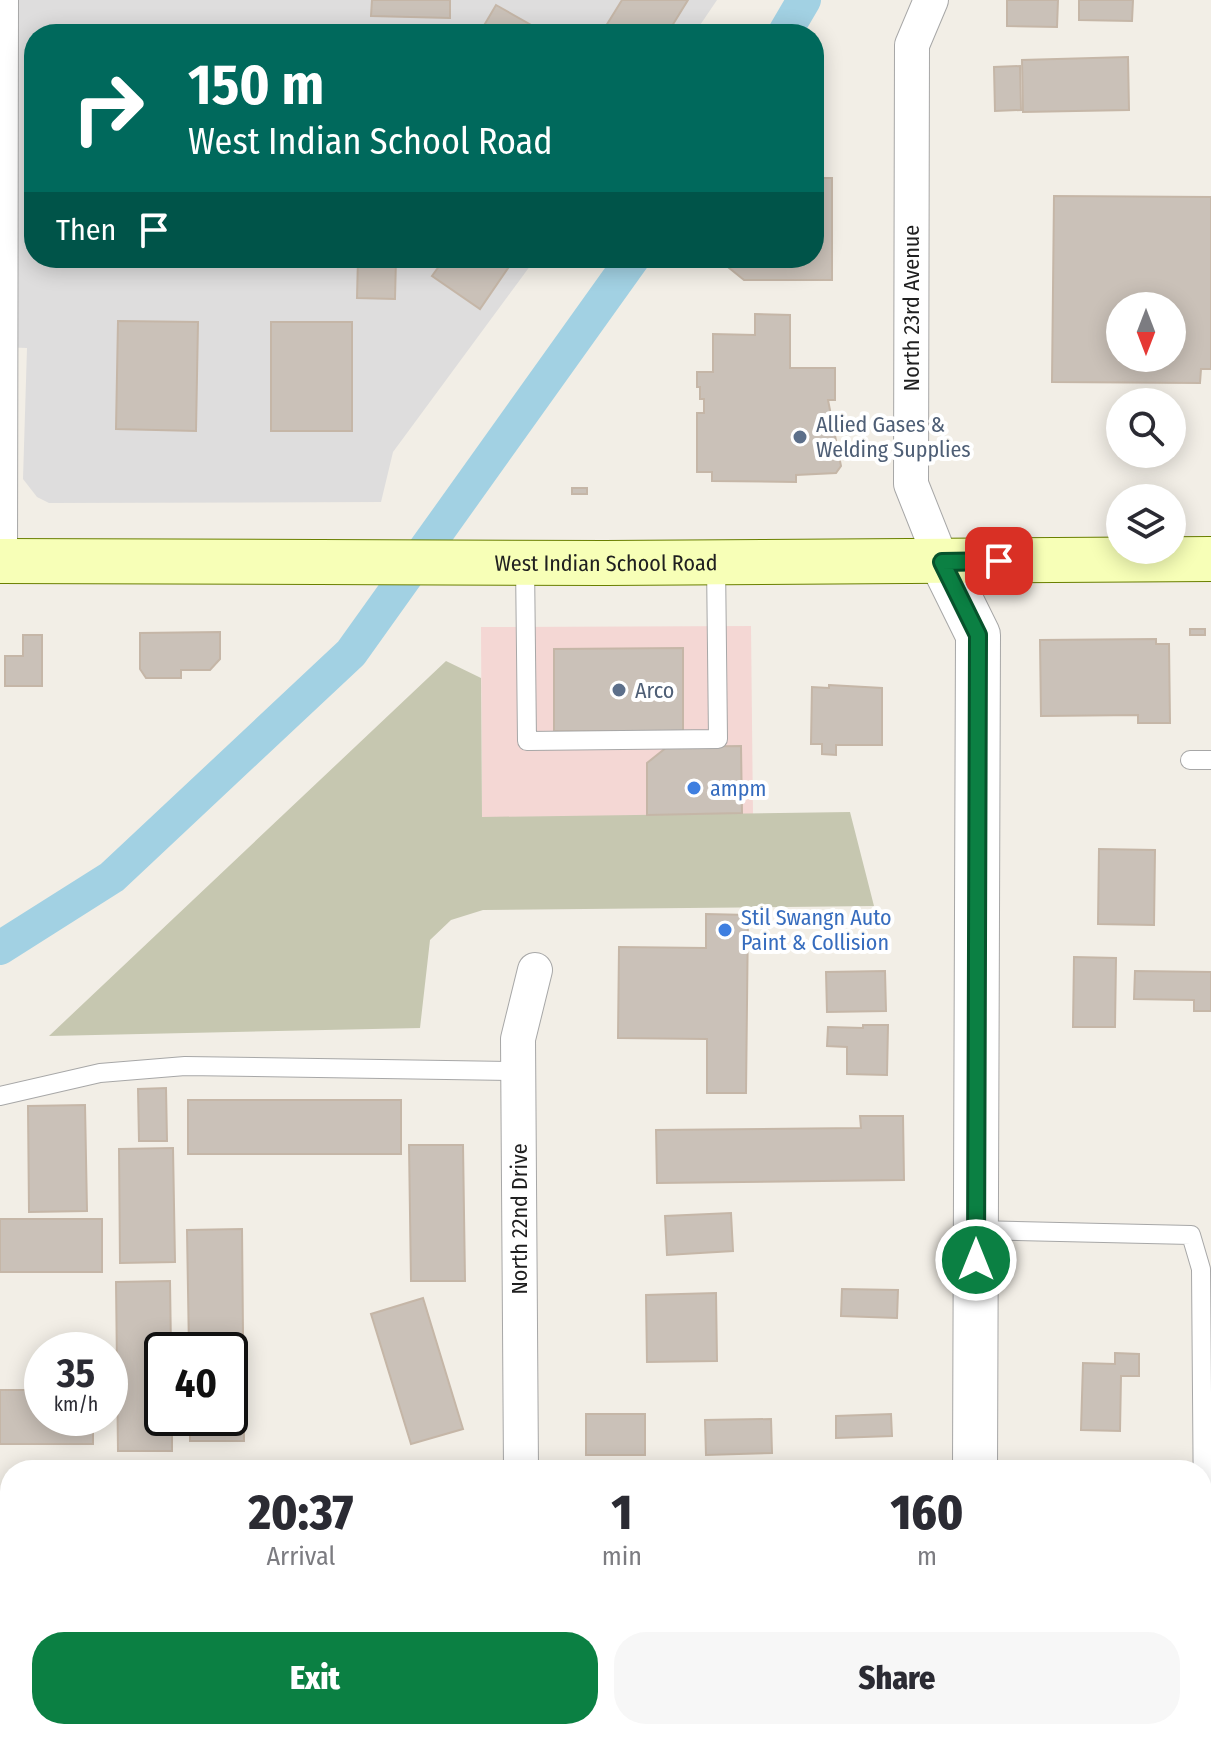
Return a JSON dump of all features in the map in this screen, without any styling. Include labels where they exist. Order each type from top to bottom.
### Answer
[{"type":"main road","name":"West Indian School Road","points":[[0,561],[525,563],[1211,559]]},
{"type":"street","points":[[0,561],[1,0]]},
{"type":"street","name":"North 23rd Avenue","points":[[931,0],[912,45],[911,484],[942,562],[978,635],[975,1460]]},
{"type":"street","name":"North 22nd Drive","points":[[521,1460],[518,1039],[535,970]]},
{"type":"lane","points":[[525,563],[527,741],[718,739],[716,562]]},
{"type":"lane","points":[[1190,760],[1211,760]]},
{"type":"lane","points":[[0,1096],[100,1073],[185,1066],[518,1071]]},
{"type":"lane","points":[[976,1230],[1191,1235],[1201,1269],[1204,1460]]},
{"type":"shaded area","points":[[0,0],[717,0],[701,24],[24,24],[24,268],[529,268],[393,452],[381,502],[49,503],[37,497],[23,479],[27,348],[0,347]]},
{"type":"shaded area","points":[[751,626],[753,816],[482,817],[481,627]]},
{"type":"shaded area","points":[[446,661],[481,678],[482,817],[850,812],[874,906],[483,910],[451,920],[430,940],[420,1028],[49,1036]]},
{"type":"building","points":[[372,0],[450,0],[450,18],[371,16]]},
{"type":"building","points":[[622,0],[688,0],[673,24],[607,24]]},
{"type":"building","points":[[1007,0],[1058,0],[1057,27],[1007,26]]},
{"type":"building","points":[[1079,0],[1133,0],[1132,21],[1079,20]]},
{"type":"building","points":[[496,5],[529,24],[485,24]]},
{"type":"building","points":[[1128,57],[1129,110],[1023,112],[1022,60]]},
{"type":"building","points":[[1020,66],[1021,110],[995,111],[994,67]]},
{"type":"building","points":[[824,178],[832,178],[832,280],[744,280],[729,268],[824,268]]},
{"type":"building","points":[[1054,196],[1211,197],[1211,369],[1201,369],[1200,383],[1052,382]]},
{"type":"building","points":[[358,268],[396,268],[395,299],[357,298]]},
{"type":"building","points":[[438,268],[508,268],[480,309],[432,276]]},
{"type":"building","points":[[755,314],[790,315],[790,368],[835,368],[835,400],[828,400],[841,466],[836,473],[796,475],[796,482],[712,481],[712,472],[697,472],[697,413],[704,413],[704,399],[700,399],[697,372],[713,372],[713,334],[755,335]]},
{"type":"building","points":[[118,321],[198,322],[196,431],[116,429]]},
{"type":"building","points":[[271,322],[352,322],[352,431],[271,431]]},
{"type":"building","points":[[572,488],[587,488],[587,494],[572,494]]},
{"type":"building","points":[[1190,629],[1205,629],[1205,635],[1190,635]]},
{"type":"building","points":[[220,632],[220,659],[210,670],[181,670],[181,678],[146,678],[140,669],[140,633]]},
{"type":"building","points":[[23,635],[42,635],[42,686],[5,686],[5,656],[23,656]]},
{"type":"building","points":[[1156,639],[1156,644],[1169,644],[1170,723],[1138,723],[1138,715],[1041,716],[1040,640]]},
{"type":"building","name":"Arco","points":[[683,648],[683,731],[554,731],[554,649]]},
{"type":"building","points":[[829,685],[882,688],[882,745],[836,745],[836,755],[822,754],[822,744],[811,744],[812,687],[829,688]]},
{"type":"building","name":"ampm","points":[[741,746],[742,813],[647,815],[647,763],[667,747]]},
{"type":"building","points":[[1099,849],[1155,850],[1154,925],[1098,924]]},
{"type":"building","points":[[706,914],[748,915],[746,1093],[707,1093],[707,1039],[618,1038],[619,947],[706,948]]},
{"type":"building","points":[[1074,957],[1116,958],[1115,1027],[1073,1027]]},
{"type":"building","points":[[885,971],[886,1011],[827,1012],[826,972]]},
{"type":"building","points":[[1135,971],[1211,972],[1211,1011],[1194,1011],[1194,1000],[1134,999]]},
{"type":"building","points":[[863,1025],[888,1025],[887,1075],[847,1074],[847,1047],[827,1046],[828,1027],[863,1028]]},
{"type":"building","points":[[166,1088],[167,1141],[139,1141],[138,1089]]},
{"type":"building","points":[[188,1100],[401,1100],[401,1154],[188,1154]]},
{"type":"building","points":[[85,1105],[87,1211],[29,1212],[28,1106]]},
{"type":"building","points":[[860,1116],[903,1116],[904,1180],[657,1183],[656,1130],[861,1128]]},
{"type":"building","points":[[409,1145],[463,1145],[465,1281],[411,1281]]},
{"type":"building","points":[[173,1148],[175,1262],[120,1263],[119,1149]]},
{"type":"building","points":[[731,1213],[733,1251],[667,1255],[665,1216]]},
{"type":"building","points":[[0,1219],[102,1219],[102,1272],[0,1272]]},
{"type":"building","points":[[242,1229],[243,1332],[189,1332],[187,1230]]},
{"type":"building","points":[[170,1281],[171,1332],[144,1332],[144,1436],[172,1436],[172,1451],[118,1451],[118,1436],[128,1436],[128,1332],[117,1332],[116,1282]]},
{"type":"building","points":[[842,1289],[898,1290],[897,1318],[841,1316]]},
{"type":"building","points":[[716,1293],[717,1361],[647,1362],[646,1295]]},
{"type":"building","points":[[423,1298],[463,1429],[411,1444],[371,1314]]},
{"type":"building","points":[[1115,1353],[1139,1354],[1139,1376],[1121,1376],[1120,1431],[1081,1430],[1083,1363],[1115,1364]]},
{"type":"building","points":[[0,1390],[24,1390],[24,1436],[93,1436],[93,1444],[0,1444]]},
{"type":"building","points":[[586,1414],[645,1414],[645,1455],[586,1455]]},
{"type":"building","points":[[891,1414],[892,1436],[836,1438],[836,1416]]},
{"type":"building","points":[[771,1419],[772,1453],[706,1455],[705,1420]]},
{"type":"building","points":[[190,1436],[244,1436],[244,1441],[190,1441]]},
{"type":"waterway","points":[[790,24],[804,0]]},
{"type":"waterway","points":[[0,948],[112,877],[351,653],[626,268]]},
{"type":"place","name":"Allied Gases & Welding Supplies","points":[[800,437]]},
{"type":"place","name":"Arco","points":[[619,690]]},
{"type":"place","name":"ampm","points":[[694,788]]},
{"type":"place","name":"Stil Swangn Auto Paint & Collision","points":[[725,930]]},
{"type":"route","points":[[976,1260],[978,635],[942,562],[999,561]]}]
